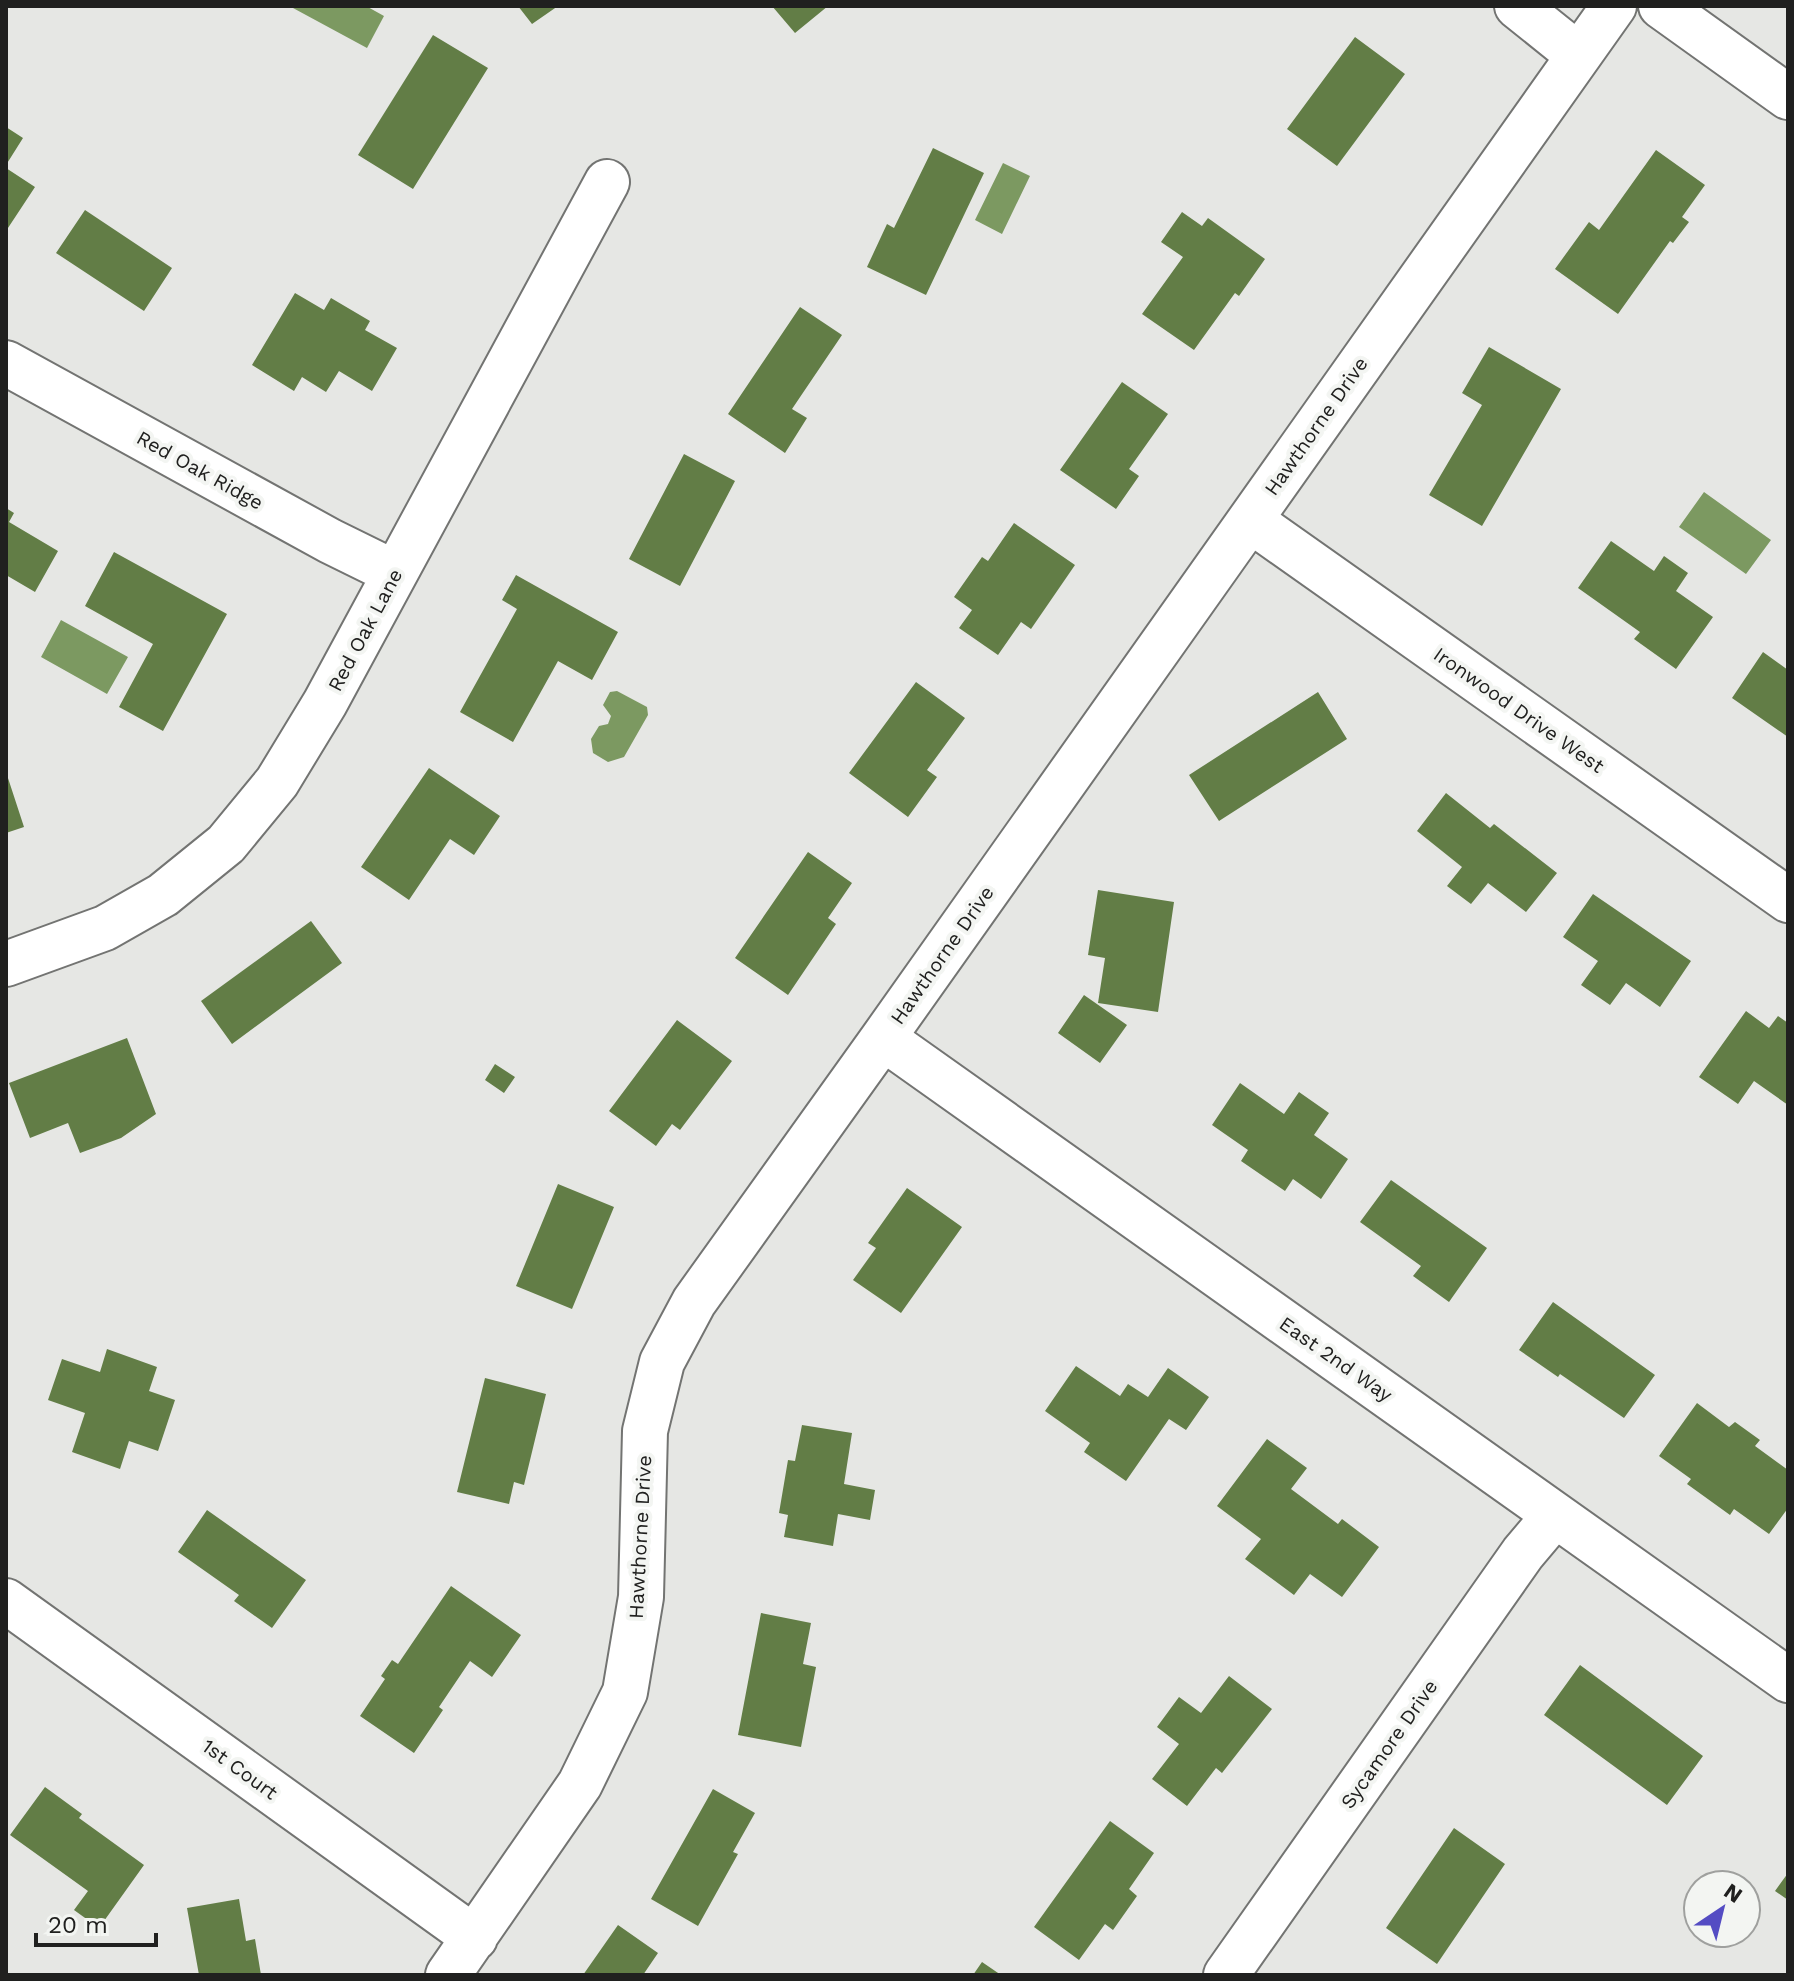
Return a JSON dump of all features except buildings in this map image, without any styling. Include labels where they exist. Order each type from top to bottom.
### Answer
[{"type":"street","points":[[1517,6],[1578,55]]},
{"type":"street","name":"Hawthorne Drive","points":[[448,1975],[580,1784],[625,1692],[641,1597],[645,1431],[662,1362],[694,1302],[1614,6]]},
{"type":"street","points":[[1661,6],[1788,97]]},
{"type":"street","name":"Red Oak Lane","points":[[6,964],[105,928],[163,895],[226,844],[277,782],[325,703],[607,182]]},
{"type":"street","name":"Red Oak Ridge","points":[[6,363],[330,541],[395,573]]},
{"type":"street","name":"Ironwood Drive West","points":[[1250,520],[1788,900]]},
{"type":"street","name":"East 2nd Way","points":[[883,1038],[1788,1680]]},
{"type":"street","name":"Sycamore Drive","points":[[1226,1975],[1523,1553],[1555,1515]]},
{"type":"street","name":"1st Court","points":[[6,1601],[475,1938]]},
{"type":"shaded area","points":[[294,6],[366,6],[384,16],[367,48]]},
{"type":"shaded area","points":[[1003,163],[1030,176],[1002,234],[975,220]]},
{"type":"shaded area","points":[[1704,492],[1771,540],[1746,574],[1679,527]]},
{"type":"shaded area","points":[[61,620],[128,657],[107,694],[41,657]]},
{"type":"shaded area","points":[[617,691],[647,707],[648,715],[624,757],[608,762],[593,753],[591,739],[599,726],[608,724],[611,716],[603,705],[610,692]]}]
